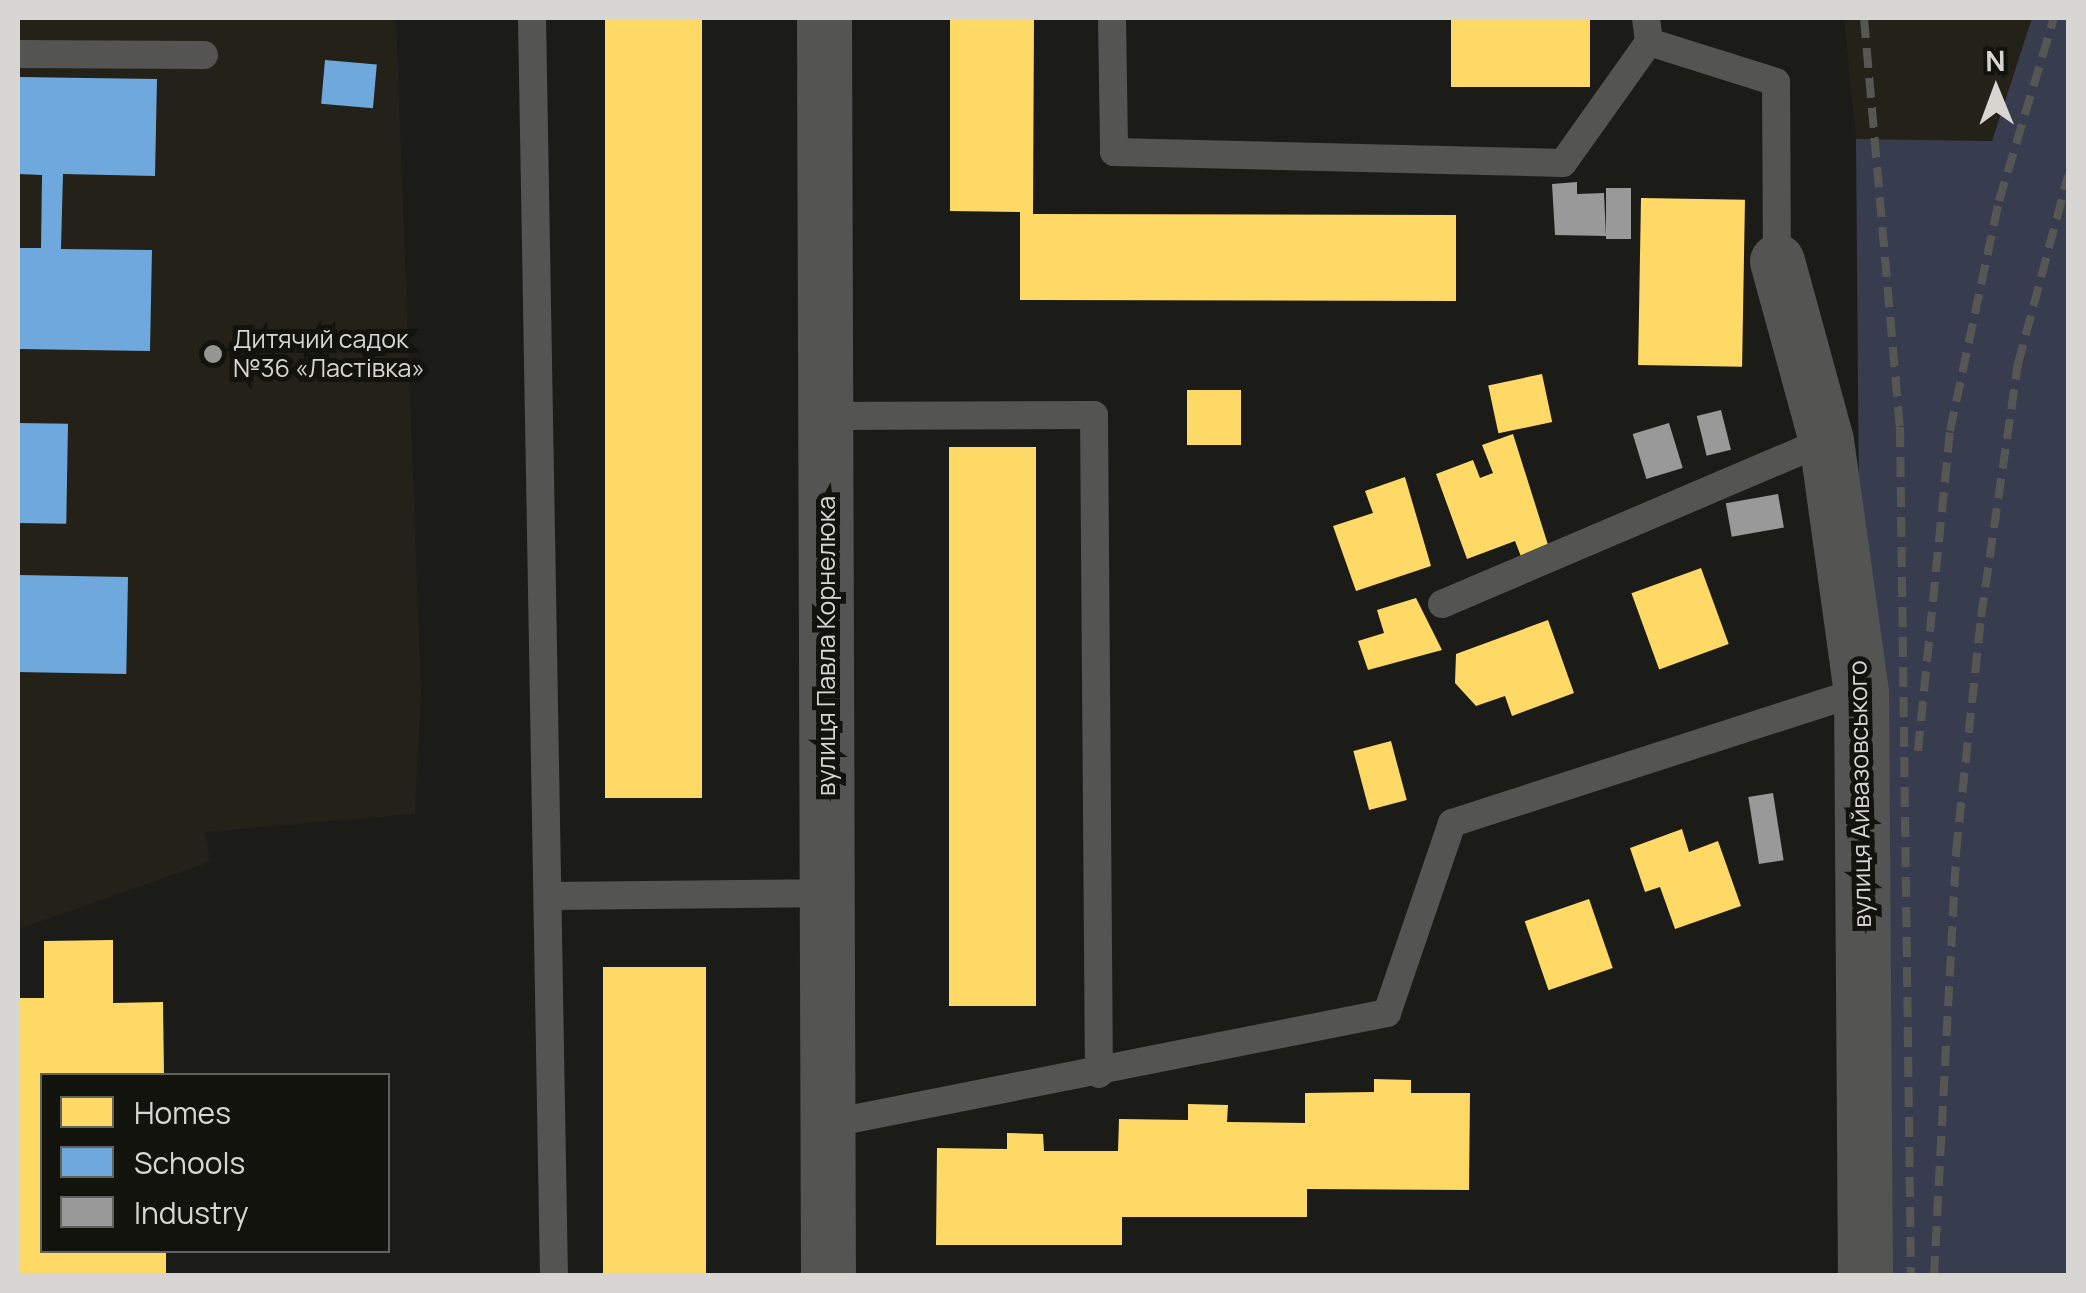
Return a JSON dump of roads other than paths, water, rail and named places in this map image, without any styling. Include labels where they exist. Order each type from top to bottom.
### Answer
[{"type":"street","name":"вулиця Павла Корнелюка","points":[[824,18],[828,1276]]},
{"type":"street","name":"вулиця Айвазовського","points":[[1778,262],[1826,440],[1861,691],[1865,1276]]},
{"type":"lane","points":[[532,18],[552,896],[554,1276]]},
{"type":"lane","points":[[1112,18],[1114,152],[1563,163],[1648,30],[1776,82],[1778,262]]},
{"type":"lane","points":[[18,54],[204,55]]},
{"type":"lane","points":[[826,416],[1094,415],[1099,1074]]},
{"type":"lane","points":[[1442,604],[1826,440]]},
{"type":"lane","points":[[828,1124],[1099,1074],[1388,1013],[1452,822],[1861,691]]},
{"type":"lane","points":[[552,896],[826,893]]},
{"type":"railway","points":[[1864,18],[1900,427],[1911,1276]]},
{"type":"railway","points":[[1918,751],[1950,431],[1999,201],[2054,18]]},
{"type":"railway","points":[[1934,1276],[1956,852],[1981,617],[2018,364],[2068,176]]},
{"type":"place","name":"Дитячий садок №36 «Ластівка»","points":[[213,354]]}]
